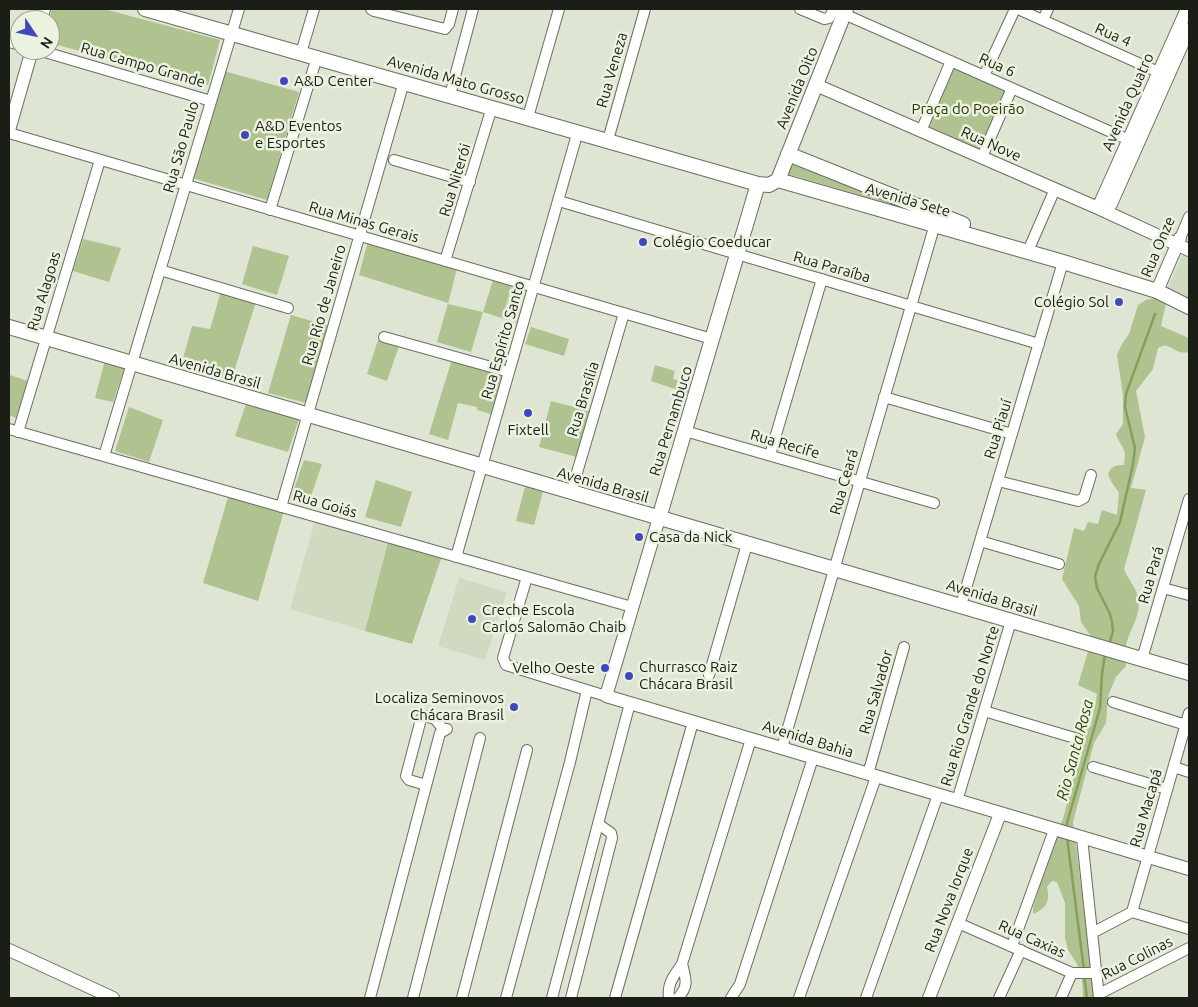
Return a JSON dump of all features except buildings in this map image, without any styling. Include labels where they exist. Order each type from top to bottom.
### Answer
[{"type":"main road","name":"Avenida Mato Grosso","points":[[147,9],[758,184]]},
{"type":"main road","name":"Avenida Oito","points":[[778,180],[841,10]]},
{"type":"main road","name":"Avenida Sete","points":[[788,154],[1028,251]]},
{"type":"main road","name":"Avenida Sete","points":[[778,180],[1064,262],[1157,291],[1189,307]]},
{"type":"main road","points":[[758,184],[769,185],[778,180]]},
{"type":"main road","name":"Rua Pernambuco","points":[[658,518],[758,184]]},
{"type":"main road","name":"Avenida Brasil","points":[[9,327],[1189,673]]},
{"type":"street","name":"Rua São Paulo","points":[[104,456],[239,9]]},
{"type":"street","points":[[301,53],[314,9]]},
{"type":"street","points":[[371,9],[445,29],[449,24],[453,9]]},
{"type":"street","points":[[450,95],[473,9]]},
{"type":"street","points":[[528,117],[559,9]]},
{"type":"street","name":"Rua Veneza","points":[[608,140],[645,9]]},
{"type":"street","points":[[800,9],[824,19],[841,10]]},
{"type":"street","points":[[984,76],[1016,9]]},
{"type":"street","name":"Rua 4","points":[[1016,9],[1163,74]]},
{"type":"street","points":[[1043,20],[1048,9]]},
{"type":"street","name":"Avenida Quatro","points":[[1104,206],[1163,74],[1187,9]]},
{"type":"street","name":"Rua 6","points":[[841,10],[950,61],[1133,142]]},
{"type":"street","name":"Avenida Quatro","points":[[1163,74],[1189,29]]},
{"type":"street","name":"Rua Campo Grande","points":[[60,56],[211,101]]},
{"type":"street","points":[[270,210],[317,58]]},
{"type":"street","points":[[9,132],[29,60]]},
{"type":"street","points":[[921,131],[950,61]]},
{"type":"street","name":"Rua Rio de Janeiro","points":[[281,507],[404,82]]},
{"type":"street","name":"Rua Nove","points":[[813,84],[1055,189],[1104,206]]},
{"type":"street","points":[[982,157],[1012,88]]},
{"type":"street","name":"Rua Niterói","points":[[445,261],[492,107]]},
{"type":"street","name":"Rua Minas Gerais","points":[[9,132],[712,339]]},
{"type":"street","name":"Rua Espírito Santo","points":[[456,557],[578,132]]},
{"type":"street","name":"Rua Alagoas","points":[[13,430],[46,338],[100,160]]},
{"type":"street","points":[[394,160],[470,182]]},
{"type":"street","points":[[1028,251],[1055,189]]},
{"type":"street","name":"Rua Paraíba","points":[[558,201],[1039,344]]},
{"type":"street","points":[[1104,206],[1184,243]]},
{"type":"street","name":"Rua Onze","points":[[1157,291],[1184,243],[1189,217]]},
{"type":"street","name":"Rua Ceará","points":[[782,748],[935,224]]},
{"type":"street","name":"Rua Piauí","points":[[961,605],[1064,262]]},
{"type":"street","points":[[160,270],[288,308]]},
{"type":"street","points":[[770,455],[822,279]]},
{"type":"street","name":"Rua Brasília","points":[[571,493],[624,313]]},
{"type":"street","points":[[384,337],[509,372]]},
{"type":"street","points":[[884,397],[1012,434]]},
{"type":"street","name":"Rua Goiás","points":[[13,430],[632,607]]},
{"type":"street","name":"Rua Recife","points":[[684,431],[934,503]]},
{"type":"street","points":[[998,481],[1078,501],[1084,498],[1091,475]]},
{"type":"street","name":"Rua Pará","points":[[1142,659],[1163,588],[1184,536],[1189,499]]},
{"type":"street","name":"Rua Pernambuco","points":[[606,696],[658,518]]},
{"type":"street","points":[[980,541],[1059,564]]},
{"type":"street","points":[[709,675],[747,544]]},
{"type":"street","name":"Avenida Bahia","points":[[527,577],[502,658],[506,665],[692,725],[750,742],[782,748],[812,761],[1189,869]]},
{"type":"street","points":[[1163,588],[1189,594]]},
{"type":"street","name":"Rua Rio Grande do Norte","points":[[957,801],[1011,621]]},
{"type":"street","name":"Rua Salvador","points":[[799,998],[873,778],[904,647]]},
{"type":"street","points":[[506,998],[570,762],[587,690]]},
{"type":"street","points":[[1113,702],[1186,725]]},
{"type":"street","points":[[552,998],[629,706]]},
{"type":"street","points":[[984,711],[1078,739]]},
{"type":"street","name":"Rua Macapá","points":[[1132,912],[1189,713]]},
{"type":"street","points":[[370,998],[440,733],[445,729],[435,719],[425,716],[421,719],[406,776],[409,780],[426,784]]},
{"type":"street","points":[[615,998],[692,725]]},
{"type":"street","points":[[413,998],[479,742]]},
{"type":"street","points":[[669,998],[668,988],[670,981],[682,964],[750,742]]},
{"type":"street","points":[[462,998],[526,755]]},
{"type":"street","points":[[731,998],[740,984],[812,761]]},
{"type":"street","points":[[1174,767],[1189,772]]},
{"type":"street","points":[[1093,768],[1168,789]]},
{"type":"street","points":[[866,998],[937,798]]},
{"type":"street","name":"Rua Nova Iorque","points":[[929,998],[1000,814]]},
{"type":"street","points":[[571,998],[612,838],[610,833],[598,824]]},
{"type":"street","points":[[999,998],[1056,830]]},
{"type":"street","points":[[1078,837],[1092,933],[1094,973],[1099,996]]},
{"type":"street","points":[[1092,933],[1132,912],[1189,929]]},
{"type":"street","name":"Rua Caxias","points":[[958,923],[1074,974],[1094,973]]},
{"type":"street","name":"Rua Colinas","points":[[1099,996],[1189,948]]},
{"type":"street","points":[[9,950],[113,998]]},
{"type":"street","points":[[678,998],[686,985],[682,964]]},
{"type":"street","points":[[1060,998],[1074,974]]},
{"type":"street","points":[[740,984],[743,998]]},
{"type":"shaded area","points":[[1183,254],[1189,256],[1189,302],[1166,291]]},
{"type":"shaded area","points":[[512,284],[530,289],[519,324],[501,319]]},
{"type":"shaded area","points":[[316,517],[389,538],[365,631],[290,609]]},
{"type":"shaded area","name":"Creche Escola Carlos Salomão Chaib","points":[[459,578],[507,592],[485,660],[438,646]]},
{"type":"green space","points":[[104,9],[220,40],[208,85],[60,46],[60,10],[52,10]]},
{"type":"green space","name":"Praça do Poeirão","points":[[952,65],[1008,92],[983,151],[928,126]]},
{"type":"green space","name":"A&D Eventos e Esportes","points":[[224,71],[299,92],[267,200],[192,178]]},
{"type":"green space","points":[[793,160],[952,222],[788,174]]},
{"type":"green space","points":[[83,239],[121,248],[109,282],[73,271]]},
{"type":"green space","points":[[368,241],[457,268],[448,304],[483,312],[471,352],[437,342],[448,303],[359,275]]},
{"type":"green space","points":[[253,246],[289,256],[277,295],[242,284]]},
{"type":"green space","points":[[494,277],[512,284],[502,318],[483,312]]},
{"type":"green space","points":[[221,291],[256,302],[231,381],[181,366],[192,326],[210,329]]},
{"type":"green space","points":[[1154,298],[1167,299],[1161,326],[1189,338],[1189,353],[1180,352],[1167,346],[1158,348],[1153,369],[1136,391],[1145,437],[1131,488],[1146,490],[1124,569],[1137,593],[1139,604],[1137,616],[1126,646],[1126,666],[1116,677],[1108,696],[1106,723],[1094,743],[1073,822],[1095,998],[1083,998],[1082,979],[1077,964],[1068,950],[1065,938],[1065,903],[1057,882],[1052,881],[1047,887],[1048,901],[1042,909],[1033,914],[1033,908],[1055,836],[1063,819],[1086,728],[1091,726],[1097,694],[1078,685],[1092,638],[1081,622],[1079,606],[1062,579],[1074,528],[1084,531],[1088,522],[1098,524],[1102,510],[1117,515],[1119,493],[1108,474],[1114,467],[1124,465],[1125,459],[1124,451],[1116,434],[1123,424],[1123,395],[1117,355],[1129,334],[1138,305]]},
{"type":"green space","points":[[291,315],[329,326],[306,403],[268,393]]},
{"type":"green space","points":[[531,327],[569,339],[564,356],[525,344]]},
{"type":"green space","points":[[378,340],[399,346],[387,381],[367,374]]},
{"type":"green space","points":[[452,359],[508,376],[494,415],[477,410],[477,407],[458,403],[448,440],[429,434]]},
{"type":"green space","points":[[105,360],[125,366],[113,402],[95,398]]},
{"type":"green space","points":[[655,365],[675,371],[673,379],[692,385],[690,394],[651,381]]},
{"type":"green space","points":[[10,375],[28,381],[16,418],[9,415]]},
{"type":"green space","points":[[247,401],[301,413],[288,452],[235,436]]},
{"type":"green space","points":[[551,401],[589,411],[577,457],[539,447]]},
{"type":"green space","points":[[129,407],[163,420],[149,462],[115,451]]},
{"type":"green space","points":[[304,460],[322,464],[309,502],[291,498]]},
{"type":"green space","points":[[376,480],[412,492],[401,527],[365,517]]},
{"type":"green space","points":[[526,483],[544,488],[534,525],[516,521]]},
{"type":"green space","points":[[228,497],[284,511],[258,601],[203,583]]},
{"type":"green space","points":[[389,538],[442,556],[412,644],[365,631]]},
{"type":"waterway","name":"Rio Santa Rosa","points":[[1109,645],[1113,631],[1112,622],[1097,588],[1095,576],[1120,522],[1135,448],[1125,407],[1126,394],[1155,314]]},
{"type":"waterway","name":"Rio Santa Rosa","points":[[1067,829],[1067,823],[1100,708],[1105,654]]},
{"type":"waterway","name":"Rio Santa Rosa","points":[[1067,837],[1084,970]]},
{"type":"waterway","name":"Rio Santa Rosa","points":[[1084,975],[1087,998]]},
{"type":"place","name":"A&D Center","points":[[284,81]]},
{"type":"place","name":"A&D Eventos e Esportes","points":[[245,135]]},
{"type":"place","name":"Colégio Coeducar","points":[[643,242]]},
{"type":"place","name":"Colégio Sol","points":[[1119,302]]},
{"type":"place","name":"Fixtell","points":[[528,413]]},
{"type":"place","name":"Casa da Nick","points":[[639,537]]},
{"type":"place","name":"Creche Escola Carlos Salomão Chaib","points":[[472,619]]},
{"type":"place","name":"Velho Oeste","points":[[605,668]]},
{"type":"place","name":"Churrasco Raiz Chácara Brasil","points":[[629,676]]},
{"type":"place","name":"Localiza Seminovos Chácara Brasil","points":[[514,707]]}]
